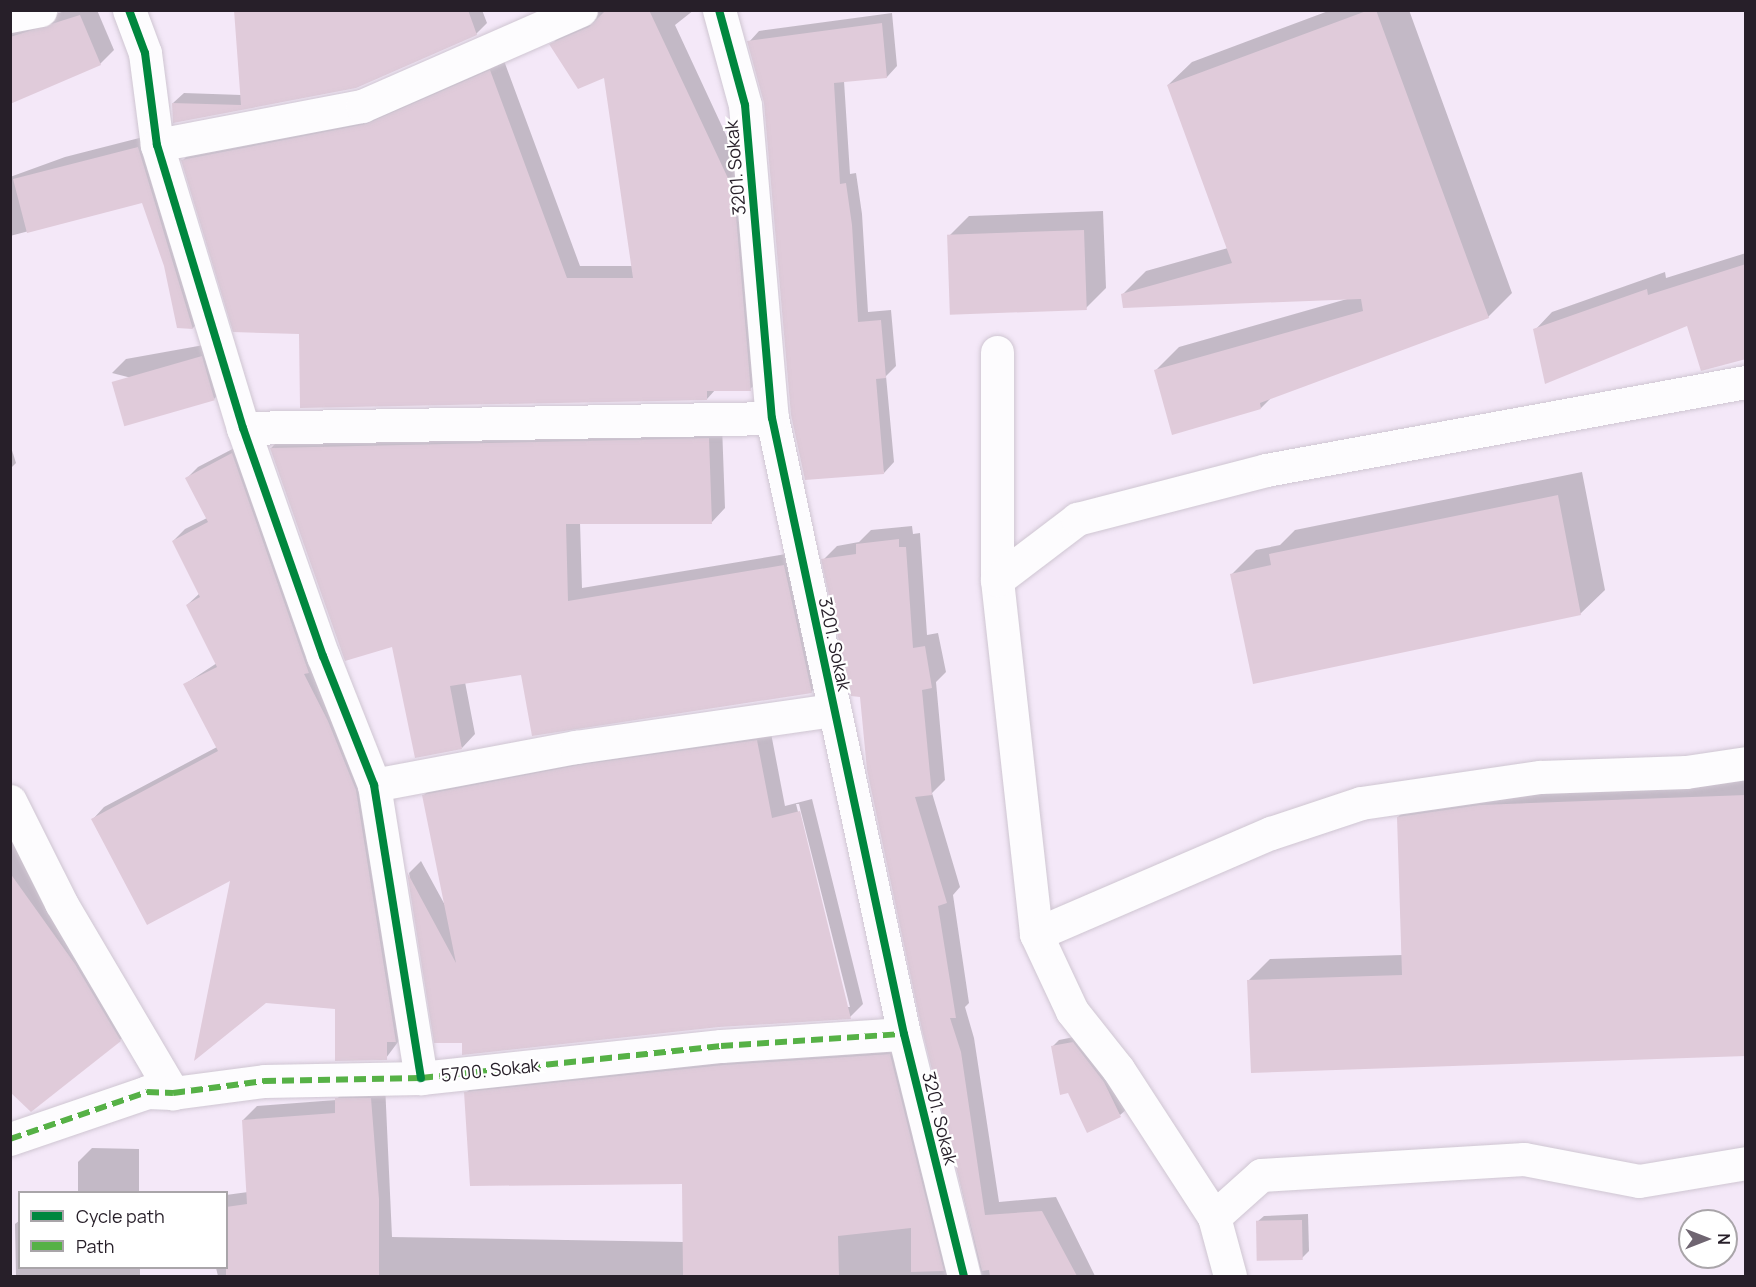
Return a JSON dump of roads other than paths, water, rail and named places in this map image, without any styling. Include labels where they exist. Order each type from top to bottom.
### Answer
[{"type":"street","points":[[10,16],[40,10]]},
{"type":"street","points":[[129,10],[145,53],[157,146],[243,428],[323,656],[374,785],[421,1078]]},
{"type":"street","points":[[157,146],[362,106],[581,10]]},
{"type":"street","name":"3201. Sokak","points":[[719,10],[745,105],[772,418],[904,1034],[963,1276]]},
{"type":"street","points":[[997,352],[998,580],[1036,934],[1072,1011],[1118,1069],[1214,1217],[1230,1276]]},
{"type":"street","points":[[998,580],[1077,519],[1266,470],[1746,382]]},
{"type":"street","points":[[243,428],[543,419],[772,418]]},
{"type":"street","points":[[374,785],[576,747],[834,710]]},
{"type":"street","points":[[1036,934],[1272,833],[1361,803],[1540,777],[1686,772],[1746,763]]},
{"type":"street","points":[[10,801],[61,903],[173,1094]]},
{"type":"street","name":"5700. Sokak","points":[[10,1139],[80,1119],[147,1092],[173,1094],[264,1081],[421,1078],[721,1046],[904,1034]]},
{"type":"street","points":[[1214,1217],[1261,1175],[1524,1160],[1639,1181],[1746,1163]]}]
